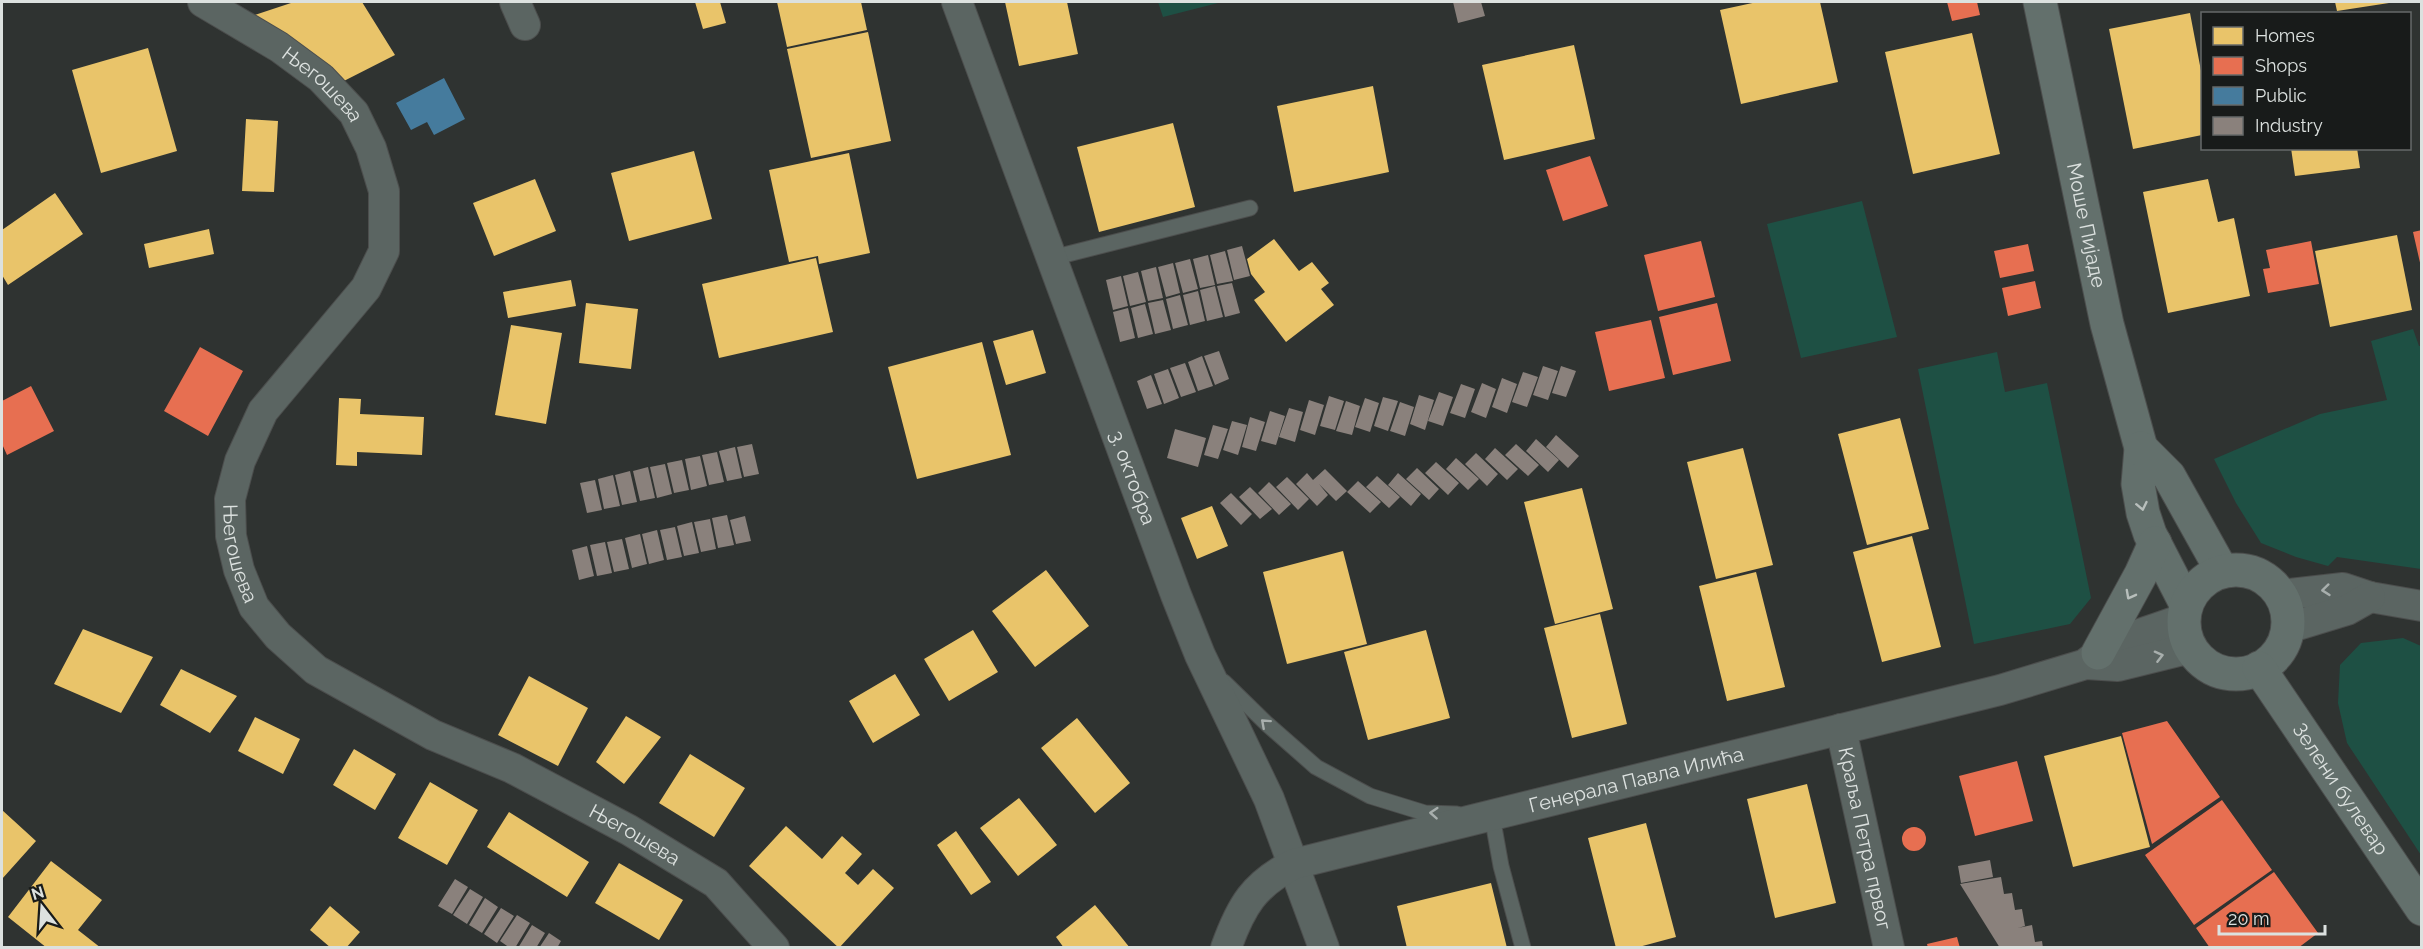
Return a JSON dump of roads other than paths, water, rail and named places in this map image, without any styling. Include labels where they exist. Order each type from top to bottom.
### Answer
[{"type":"street","name":"Његошева","points":[[203,2],[279,47],[321,78],[354,113],[371,148],[384,191],[384,251],[366,288],[263,411],[240,461],[230,499],[231,536],[239,570],[254,607],[278,636],[316,670],[434,735],[512,768],[600,814],[716,883],[774,948]]},
{"type":"street","name":"3. октобра","points":[[957,2],[1200,655],[1269,799],[1324,948]]},
{"type":"street","name":"Моше Пијаде","points":[[2040,2],[2107,324],[2141,448],[2138,484],[2143,513],[2187,624]]},
{"type":"street","name":"Моше Пијаде","points":[[2141,448],[2169,476],[2222,571]]},
{"type":"street","points":[[2092,659],[2141,574],[2155,543]]},
{"type":"street","points":[[2239,569],[2256,574],[2270,582],[2281,595],[2287,611],[2288,628],[2283,644],[2273,658],[2259,668],[2244,673],[2229,674],[2200,661],[2187,624],[2195,589],[2207,578],[2222,571],[2239,569]]},
{"type":"street","points":[[2281,595],[2343,588],[2370,597],[2421,606]]},
{"type":"street","points":[[2288,628],[2347,610],[2370,597]]},
{"type":"street","name":"Генерала Павла Илића","points":[[1226,948],[1236,921],[1254,892],[1273,875],[1294,864],[2000,690],[2187,624]]},
{"type":"street","name":"Зелени булевар","points":[[2259,668],[2421,909]]},
{"type":"street","name":"Краља Петра првог","points":[[1841,729],[1889,948]]},
{"type":"lane","points":[[1052,258],[1251,208]]},
{"type":"lane","points":[[1200,655],[1229,689],[1316,767],[1370,796],[1425,813],[1492,816],[1501,866],[1522,948]]}]
